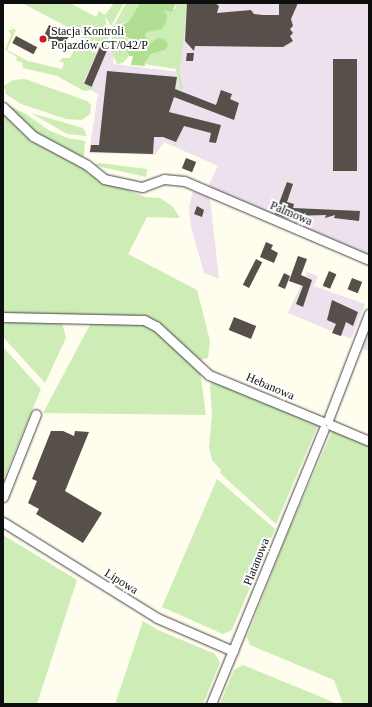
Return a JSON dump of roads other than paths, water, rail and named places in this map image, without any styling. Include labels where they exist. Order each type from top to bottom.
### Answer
[{"type":"street","name":"Palmowa","points":[[3,107],[33,136],[87,165],[104,179],[142,187],[155,181],[173,179],[203,190],[369,260]]},
{"type":"street","name":"Platanowa","points":[[211,704],[327,424],[369,314]]},
{"type":"street","name":"Hebanowa","points":[[3,317],[144,320],[156,326],[209,374],[369,441]]},
{"type":"street","points":[[3,497],[36,414]]},
{"type":"street","name":"Lipowa","points":[[3,522],[157,618],[233,651]]},
{"type":"place","name":"Stacja Kontroli Pojazdów CT/042/P","points":[[43,39]]}]
